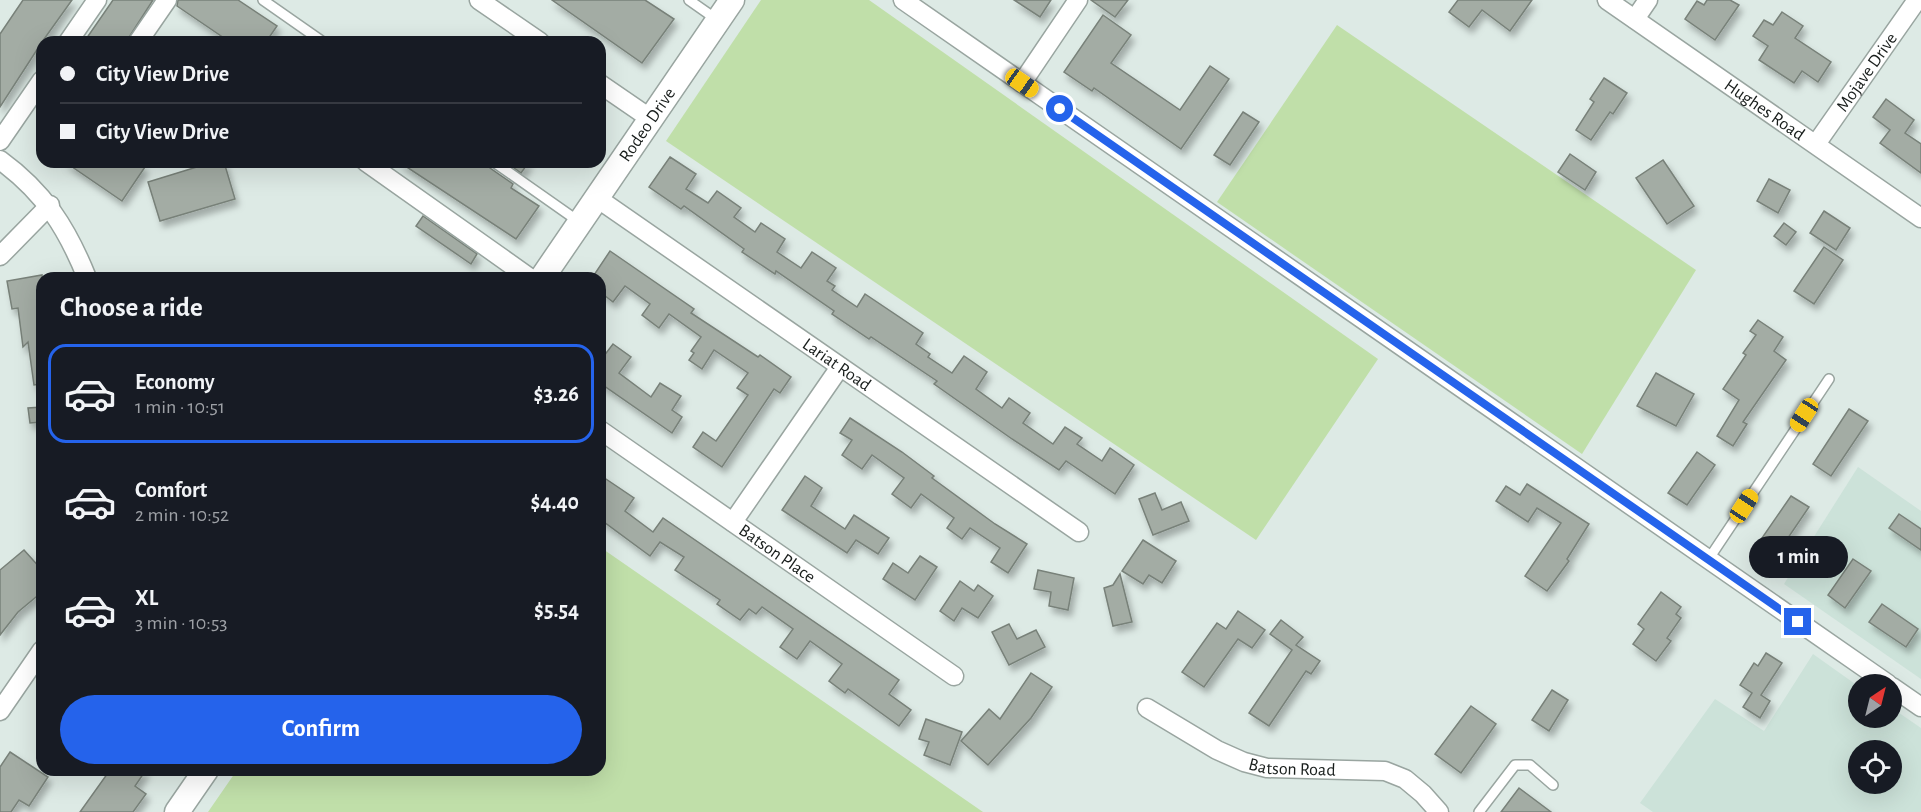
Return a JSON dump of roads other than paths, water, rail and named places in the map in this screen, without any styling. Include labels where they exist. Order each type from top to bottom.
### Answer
[{"type":"street","points":[[72,36],[98,0]]},
{"type":"street","points":[[142,36],[167,0]]},
{"type":"street","points":[[479,0],[531,36]]},
{"type":"street","name":"Rodeo Drive","points":[[546,272],[732,0]]},
{"type":"street","points":[[903,0],[1873,674]]},
{"type":"street","points":[[1022,83],[1078,0]]},
{"type":"street","name":"Hughes Road","points":[[1608,0],[1921,218]]},
{"type":"street","points":[[1635,19],[1648,0]]},
{"type":"street","name":"Mojave Drive","points":[[1816,144],[1917,0]]},
{"type":"street","points":[[606,88],[651,119]]},
{"type":"street","points":[[0,141],[36,89]]},
{"type":"street","points":[[0,159],[50,205],[84,272]]},
{"type":"street","points":[[374,168],[522,272]]},
{"type":"street","name":"Lariat Road","points":[[597,198],[1079,532]]},
{"type":"street","points":[[0,256],[50,205]]},
{"type":"street","points":[[732,522],[840,367]]},
{"type":"street","name":"Batson Place","points":[[606,434],[954,676]]},
{"type":"street","points":[[0,711],[36,659]]},
{"type":"street","points":[[1902,694],[1921,707]]},
{"type":"street","name":"Batson Road","points":[[1147,708],[1217,750],[1244,762],[1268,768],[1385,771],[1405,779],[1423,794],[1438,812]]},
{"type":"street","points":[[177,812],[202,776]]},
{"type":"lane","points":[[263,0],[314,36]]},
{"type":"lane","points":[[689,0],[718,21]]},
{"type":"lane","points":[[503,168],[580,222]]},
{"type":"lane","points":[[1708,560],[1829,379]]},
{"type":"lane","points":[[1479,812],[1515,765],[1530,765],[1553,785]]}]
